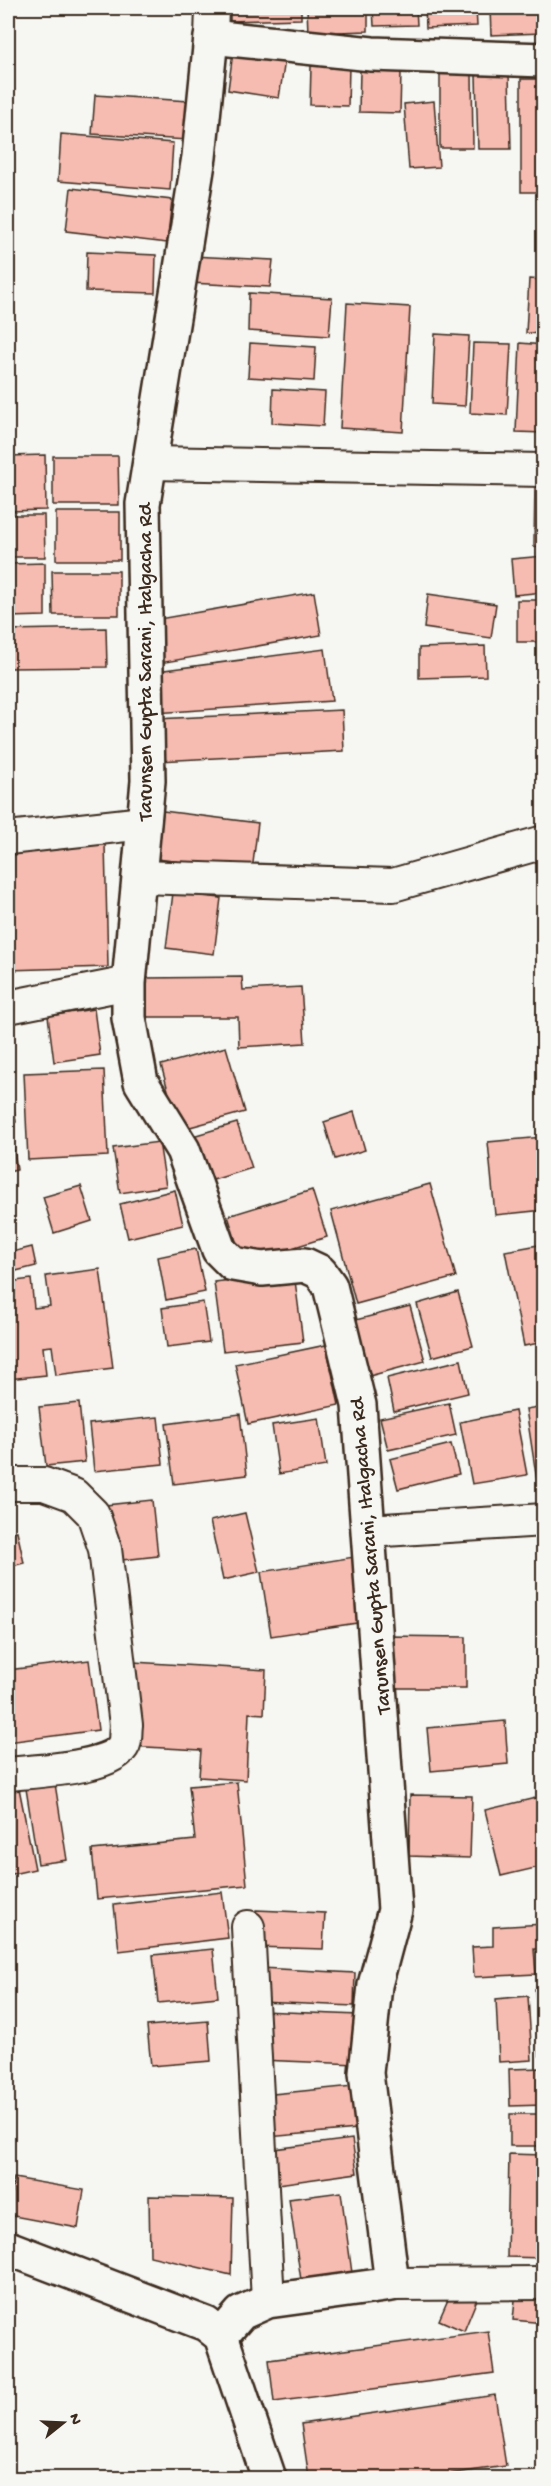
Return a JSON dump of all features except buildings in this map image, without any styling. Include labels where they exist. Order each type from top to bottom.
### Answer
[{"type":"street","points":[[211,22],[372,54],[543,60]]},
{"type":"street","name":"Tarunsen Gupta Sarani, Italgacha Rd","points":[[211,22],[199,158],[143,504],[148,781],[129,983],[129,1018],[141,1082],[183,1150],[219,1250],[233,1264],[262,1269],[305,1265],[320,1272],[330,1286],[359,1405],[395,1910],[375,1985],[366,2073],[392,2284]]},
{"type":"street","points":[[149,463],[543,470]]},
{"type":"street","points":[[8,838],[144,823]]},
{"type":"street","points":[[140,878],[393,885],[543,842]]},
{"type":"street","points":[[8,1007],[129,983]]},
{"type":"street","points":[[8,1484],[44,1484],[74,1495],[93,1514],[105,1550],[126,1725],[124,1744],[117,1753],[98,1763],[8,1774]]},
{"type":"street","points":[[368,1531],[543,1520]]},
{"type":"street","points":[[248,1927],[268,2301]]},
{"type":"street","points":[[8,2248],[206,2324],[221,2336],[269,2478]]},
{"type":"street","points":[[221,2336],[241,2313],[268,2301],[392,2284],[543,2283]]}]
